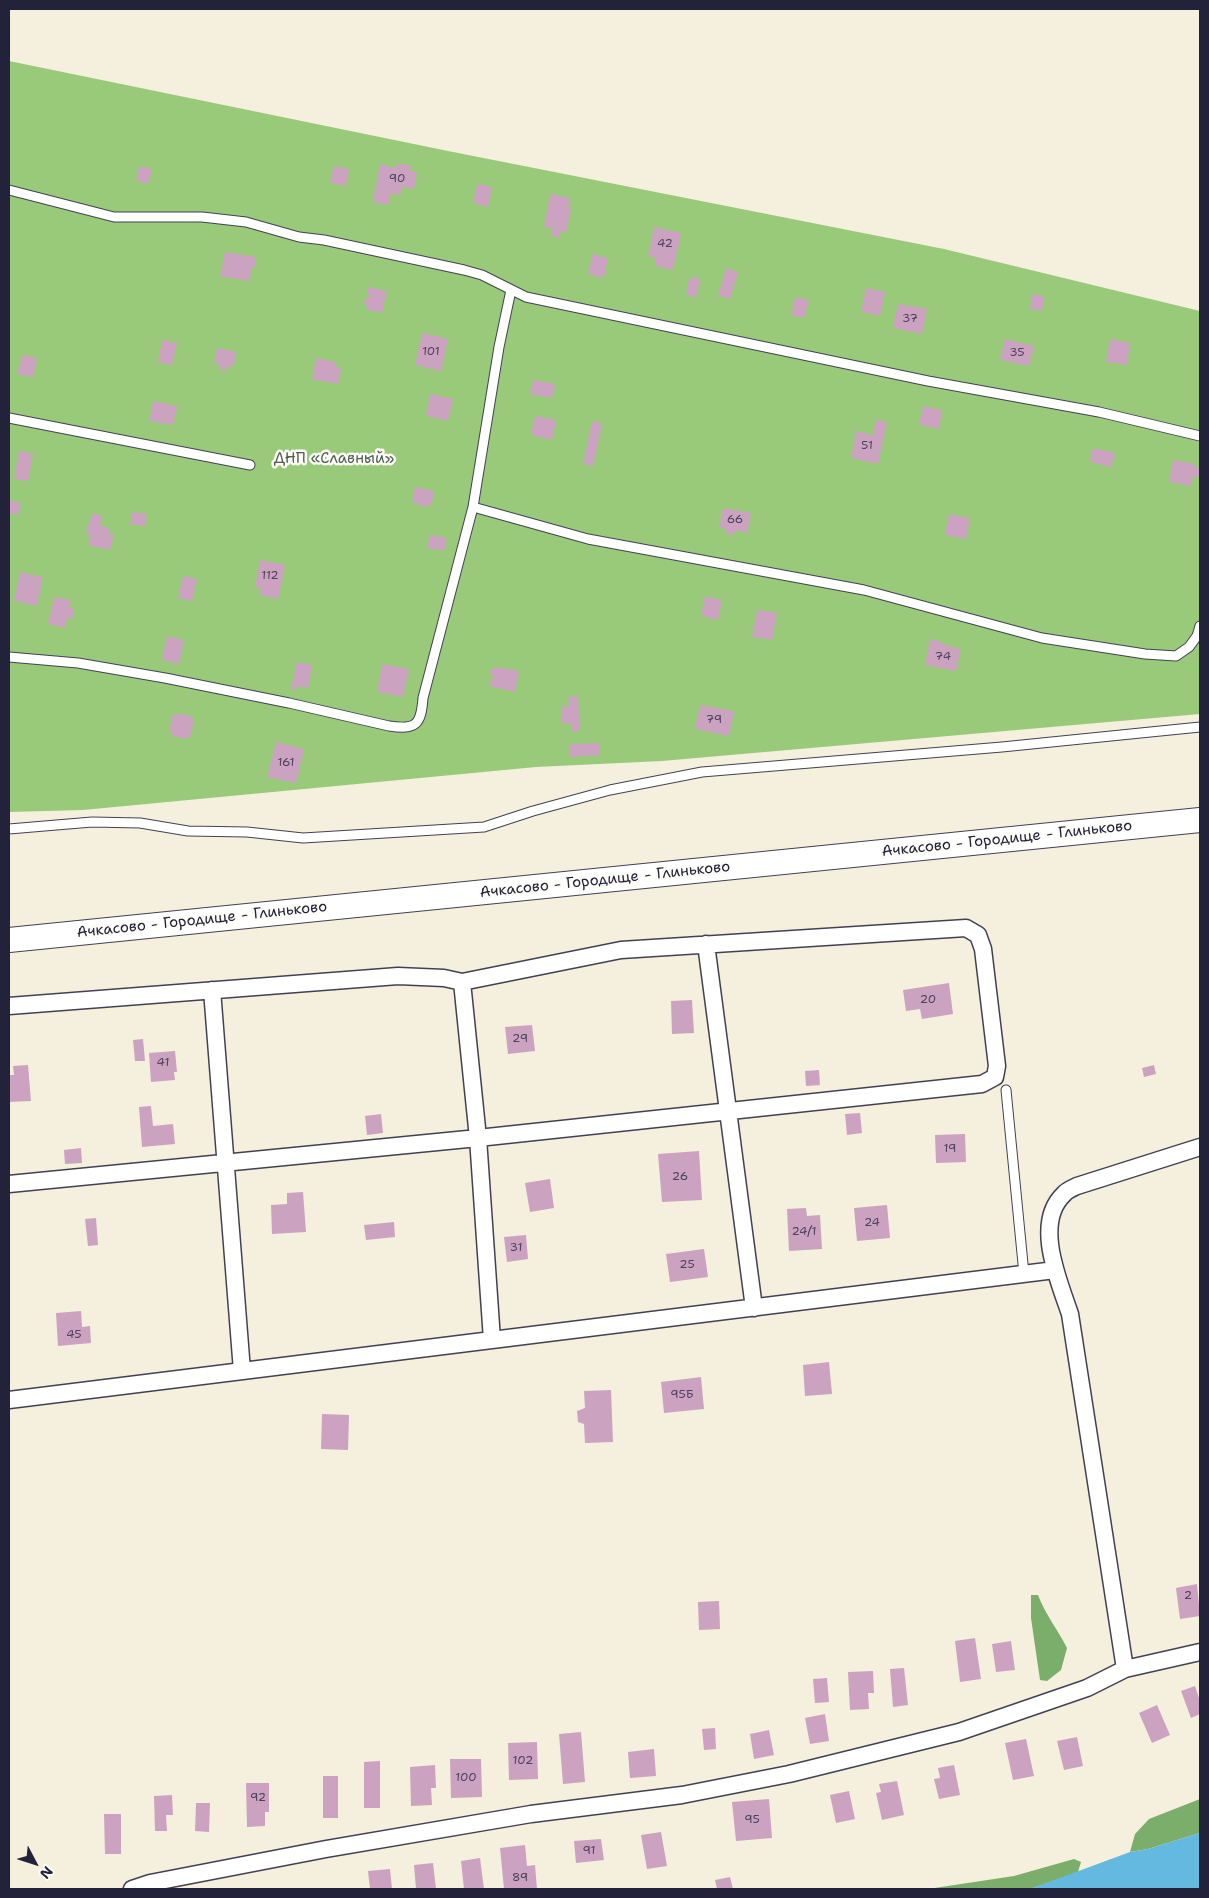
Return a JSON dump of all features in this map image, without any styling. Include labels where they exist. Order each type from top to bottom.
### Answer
[{"type":"street","name":"Ачкасово - Городище - Глиньково","points":[[9,940],[1200,820]]},
{"type":"street","points":[[9,1006],[398,976],[444,978],[462,982],[621,950],[966,928],[978,935],[983,949],[997,1066],[995,1077],[982,1084],[478,1138],[9,1184]]},
{"type":"street","points":[[706,944],[754,1308]]},
{"type":"street","points":[[462,982],[478,1138],[492,1340]]},
{"type":"street","points":[[212,990],[242,1371]]},
{"type":"street","points":[[1125,1669],[1070,1314],[1055,1270],[1048,1238],[1052,1212],[1063,1194],[1077,1186],[1200,1147]]},
{"type":"street","points":[[9,1400],[1055,1270]]},
{"type":"street","points":[[132,1889],[150,1883],[336,1847],[531,1814],[682,1795],[789,1774],[959,1732],[1087,1688],[1125,1669],[1200,1652]]},
{"type":"lane","points":[[9,190],[114,217],[202,217],[246,222],[299,237],[324,240],[464,270],[482,275],[526,297],[928,381],[1099,412],[1200,436]]},
{"type":"lane","points":[[9,657],[78,663],[165,678],[405,728],[416,724],[422,714],[423,698],[473,508],[499,348],[511,290]]},
{"type":"lane","points":[[9,418],[250,465]]},
{"type":"lane","points":[[473,508],[588,539],[864,590],[1042,638],[1145,654],[1176,656],[1189,647],[1197,636],[1200,626]]},
{"type":"lane","points":[[9,829],[92,822],[140,823],[188,831],[247,832],[303,838],[484,828],[610,790],[702,772],[1002,747],[1200,727]]},
{"type":"lane","points":[[1006,1090],[1024,1274]]},
{"type":"green space","name":"ДНП «Славный»","points":[[9,61],[448,151],[944,249],[1200,311],[1200,714],[662,761],[536,767],[83,810],[9,812]]},
{"type":"green space","points":[[1031,1595],[1038,1595],[1067,1648],[1061,1670],[1047,1681],[1040,1680],[1031,1618]]},
{"type":"green space","points":[[1200,1799],[1200,1833],[1148,1849],[1130,1852],[1135,1834],[1149,1819]]},
{"type":"green space","points":[[1074,1859],[1081,1862],[1078,1872],[1030,1889],[928,1889],[1014,1876]]},
{"type":"water","points":[[1200,1833],[1200,1889],[1030,1889],[1130,1852],[1148,1849]]},
{"type":"building","points":[[397,163],[411,166],[410,171],[417,172],[414,189],[402,187],[400,195],[391,193],[388,205],[373,202],[380,164],[396,168]]},
{"type":"building","points":[[139,166],[152,169],[148,184],[136,181]]},
{"type":"building","points":[[334,166],[349,169],[346,186],[330,183]]},
{"type":"building","points":[[477,184],[492,187],[488,207],[473,203]]},
{"type":"building","points":[[550,194],[570,198],[568,208],[571,209],[566,232],[561,231],[559,238],[551,236],[553,229],[544,227]]},
{"type":"building","points":[[654,227],[681,233],[673,270],[655,266],[656,258],[648,256]]},
{"type":"building","points":[[225,252],[255,257],[256,266],[252,268],[249,281],[220,276]]},
{"type":"building","points":[[592,254],[608,258],[604,278],[588,274]]},
{"type":"building","points":[[726,268],[738,272],[730,299],[718,296]]},
{"type":"building","points":[[694,276],[700,280],[697,297],[686,295],[689,278],[694,279]]},
{"type":"building","points":[[368,287],[387,291],[382,313],[368,310],[364,304],[365,299],[370,297],[370,295],[367,295]]},
{"type":"building","points":[[866,288],[885,292],[880,316],[861,312]]},
{"type":"building","points":[[1032,294],[1044,296],[1042,311],[1030,309]]},
{"type":"building","points":[[795,297],[809,300],[804,318],[791,315]]},
{"type":"building","points":[[898,304],[927,309],[922,334],[893,328]]},
{"type":"building","points":[[422,333],[448,339],[441,371],[415,365]]},
{"type":"building","points":[[1005,339],[1034,346],[1029,366],[1000,360]]},
{"type":"building","points":[[1110,339],[1130,343],[1127,365],[1106,362]]},
{"type":"building","points":[[162,340],[177,343],[172,365],[158,362]]},
{"type":"building","points":[[217,348],[236,352],[233,367],[227,366],[226,371],[219,369],[220,364],[214,363]]},
{"type":"building","points":[[22,355],[37,358],[33,377],[17,374]]},
{"type":"building","points":[[316,358],[335,362],[335,367],[341,368],[338,384],[312,379]]},
{"type":"building","points":[[533,380],[555,384],[552,398],[530,394]]},
{"type":"building","points":[[430,394],[453,399],[448,421],[426,416]]},
{"type":"building","points":[[153,401],[177,406],[173,425],[149,421]]},
{"type":"building","points":[[923,406],[942,410],[939,429],[919,425]]},
{"type":"building","points":[[535,416],[556,420],[552,440],[531,435]]},
{"type":"building","points":[[876,420],[887,422],[878,464],[851,458],[856,431],[873,435]]},
{"type":"building","points":[[592,421],[602,423],[593,466],[583,464]]},
{"type":"building","points":[[1093,448],[1115,453],[1111,467],[1090,462]]},
{"type":"building","points":[[19,451],[33,454],[28,481],[14,479]]},
{"type":"building","points":[[1173,460],[1195,464],[1194,467],[1200,468],[1198,478],[1192,477],[1191,486],[1169,482]]},
{"type":"building","points":[[415,487],[434,491],[431,506],[419,506],[419,504],[412,502]]},
{"type":"building","points":[[9,500],[21,503],[18,515],[9,513]]},
{"type":"building","points":[[723,508],[751,513],[747,533],[735,530],[734,535],[725,533],[726,529],[719,527]]},
{"type":"building","points":[[132,512],[147,514],[145,526],[130,524]]},
{"type":"building","points":[[92,513],[102,516],[100,526],[110,528],[108,534],[114,535],[110,550],[88,545],[91,535],[86,534]]},
{"type":"building","points":[[949,514],[970,518],[966,539],[945,535]]},
{"type":"building","points":[[430,535],[447,538],[444,551],[427,548]]},
{"type":"building","points":[[260,560],[285,565],[278,599],[259,595],[261,588],[255,587]]},
{"type":"building","points":[[20,572],[43,577],[37,606],[14,601]]},
{"type":"building","points":[[183,576],[197,579],[192,601],[178,598]]},
{"type":"building","points":[[705,596],[722,600],[718,620],[701,616]]},
{"type":"building","points":[[54,597],[71,600],[69,608],[74,609],[72,619],[67,618],[65,628],[48,624]]},
{"type":"building","points":[[757,610],[777,613],[772,640],[752,637]]},
{"type":"building","points":[[167,636],[184,640],[179,664],[162,660]]},
{"type":"building","points":[[930,639],[961,649],[956,671],[925,665]]},
{"type":"building","points":[[297,662],[312,665],[308,688],[297,686],[296,690],[291,689]]},
{"type":"building","points":[[382,664],[409,669],[403,697],[377,692]]},
{"type":"building","points":[[495,667],[519,671],[515,692],[489,686],[490,680],[494,681],[490,671]]},
{"type":"building","points":[[578,696],[580,731],[571,732],[571,723],[562,724],[561,706],[569,706],[568,697]]},
{"type":"building","points":[[700,705],[734,711],[729,736],[695,729]]},
{"type":"building","points":[[181,713],[194,718],[191,735],[189,735],[188,739],[171,736],[172,731],[169,731],[173,714],[180,715]]},
{"type":"building","points":[[276,742],[304,749],[296,783],[267,777]]},
{"type":"building","points":[[599,743],[600,755],[569,757],[569,744]]},
{"type":"building","points":[[949,983],[953,1014],[922,1019],[920,1009],[906,1011],[903,990]]},
{"type":"building","points":[[692,1000],[694,1033],[672,1034],[671,1001]]},
{"type":"building","points":[[532,1025],[535,1051],[508,1054],[505,1027]]},
{"type":"building","points":[[143,1039],[145,1061],[135,1061],[133,1040]]},
{"type":"building","points":[[175,1051],[177,1072],[174,1072],[175,1080],[151,1082],[149,1053]]},
{"type":"building","points":[[28,1065],[31,1101],[9,1102],[9,1075],[14,1075],[13,1066]]},
{"type":"building","points":[[1154,1065],[1156,1074],[1144,1077],[1142,1068]]},
{"type":"building","points":[[819,1070],[820,1085],[806,1086],[805,1071]]},
{"type":"building","points":[[151,1106],[153,1126],[173,1124],[175,1144],[142,1147],[139,1107]]},
{"type":"building","points":[[860,1113],[862,1133],[847,1135],[845,1114]]},
{"type":"building","points":[[381,1114],[383,1133],[367,1135],[365,1116]]},
{"type":"building","points":[[965,1134],[966,1162],[936,1163],[935,1135]]},
{"type":"building","points":[[81,1148],[82,1163],[65,1164],[64,1150]]},
{"type":"building","points":[[699,1151],[702,1200],[662,1202],[658,1154]]},
{"type":"building","points":[[550,1179],[554,1208],[530,1212],[525,1183]]},
{"type":"building","points":[[303,1192],[306,1232],[272,1234],[271,1205],[287,1204],[287,1193]]},
{"type":"building","points":[[887,1205],[890,1238],[857,1241],[854,1208]]},
{"type":"building","points":[[806,1208],[807,1216],[820,1215],[822,1249],[789,1251],[787,1209]]},
{"type":"building","points":[[96,1218],[98,1245],[88,1246],[85,1219]]},
{"type":"building","points":[[394,1222],[395,1237],[366,1240],[364,1225]]},
{"type":"building","points":[[526,1235],[528,1259],[507,1262],[504,1237]]},
{"type":"building","points":[[704,1249],[708,1277],[670,1282],[666,1254]]},
{"type":"building","points":[[81,1311],[82,1327],[90,1326],[91,1343],[58,1346],[56,1313]]},
{"type":"building","points":[[829,1362],[832,1394],[805,1396],[803,1365]]},
{"type":"building","points":[[701,1377],[704,1409],[664,1413],[661,1382]]},
{"type":"building","points":[[611,1390],[613,1442],[585,1443],[584,1424],[578,1422],[577,1411],[585,1408],[584,1391]]},
{"type":"building","points":[[322,1414],[349,1415],[348,1450],[321,1449]]},
{"type":"building","points":[[1197,1584],[1200,1616],[1180,1619],[1176,1588]]},
{"type":"building","points":[[719,1601],[720,1629],[699,1630],[698,1602]]},
{"type":"building","points":[[975,1638],[981,1679],[960,1682],[955,1641]]},
{"type":"building","points":[[1011,1641],[1015,1670],[996,1672],[992,1644]]},
{"type":"building","points":[[904,1668],[908,1705],[893,1707],[890,1669]]},
{"type":"building","points":[[873,1671],[874,1693],[868,1693],[869,1709],[850,1710],[848,1672]]},
{"type":"building","points":[[827,1678],[829,1702],[815,1703],[813,1679]]},
{"type":"building","points":[[1195,1686],[1200,1701],[1200,1714],[1191,1718],[1181,1691]]},
{"type":"building","points":[[1157,1705],[1170,1735],[1152,1743],[1139,1713]]},
{"type":"building","points":[[825,1714],[829,1741],[810,1744],[805,1718]]},
{"type":"building","points":[[715,1728],[716,1749],[704,1750],[702,1729]]},
{"type":"building","points":[[769,1730],[774,1755],[754,1759],[750,1734]]},
{"type":"building","points":[[581,1732],[585,1782],[563,1784],[559,1734]]},
{"type":"building","points":[[1077,1737],[1083,1766],[1064,1770],[1057,1741]]},
{"type":"building","points":[[1026,1739],[1034,1776],[1013,1780],[1005,1743]]},
{"type":"building","points":[[537,1742],[538,1779],[509,1780],[508,1743]]},
{"type":"building","points":[[654,1749],[656,1776],[630,1778],[628,1752]]},
{"type":"building","points":[[450,1759],[481,1759],[482,1797],[451,1798]]},
{"type":"building","points":[[380,1761],[380,1808],[364,1808],[364,1762]]},
{"type":"building","points":[[435,1765],[436,1788],[431,1788],[432,1805],[411,1806],[410,1767]]},
{"type":"building","points":[[954,1765],[960,1795],[939,1799],[934,1779],[940,1778],[938,1768]]},
{"type":"building","points":[[323,1776],[338,1776],[338,1818],[323,1818]]},
{"type":"building","points":[[897,1781],[904,1815],[882,1820],[876,1793],[881,1792],[879,1784]]},
{"type":"building","points":[[246,1783],[269,1783],[269,1812],[265,1812],[265,1826],[247,1827]]},
{"type":"building","points":[[849,1791],[855,1819],[836,1823],[830,1795]]},
{"type":"building","points":[[172,1795],[173,1815],[166,1815],[167,1831],[155,1831],[154,1796]]},
{"type":"building","points":[[769,1799],[772,1838],[736,1841],[732,1802]]},
{"type":"building","points":[[196,1803],[210,1803],[209,1832],[195,1831]]},
{"type":"building","points":[[104,1814],[121,1814],[121,1854],[105,1854]]},
{"type":"building","points":[[661,1832],[667,1866],[647,1869],[641,1835]]},
{"type":"building","points":[[601,1839],[604,1860],[576,1863],[574,1841]]},
{"type":"building","points":[[525,1845],[527,1866],[535,1865],[537,1889],[504,1889],[500,1848]]},
{"type":"building","points":[[480,1858],[484,1889],[464,1889],[461,1861]]},
{"type":"building","points":[[433,1863],[436,1889],[416,1889],[414,1865]]},
{"type":"building","points":[[390,1869],[392,1889],[370,1889],[368,1871]]},
{"type":"building","points":[[730,1877],[733,1889],[717,1889],[715,1880]]}]
